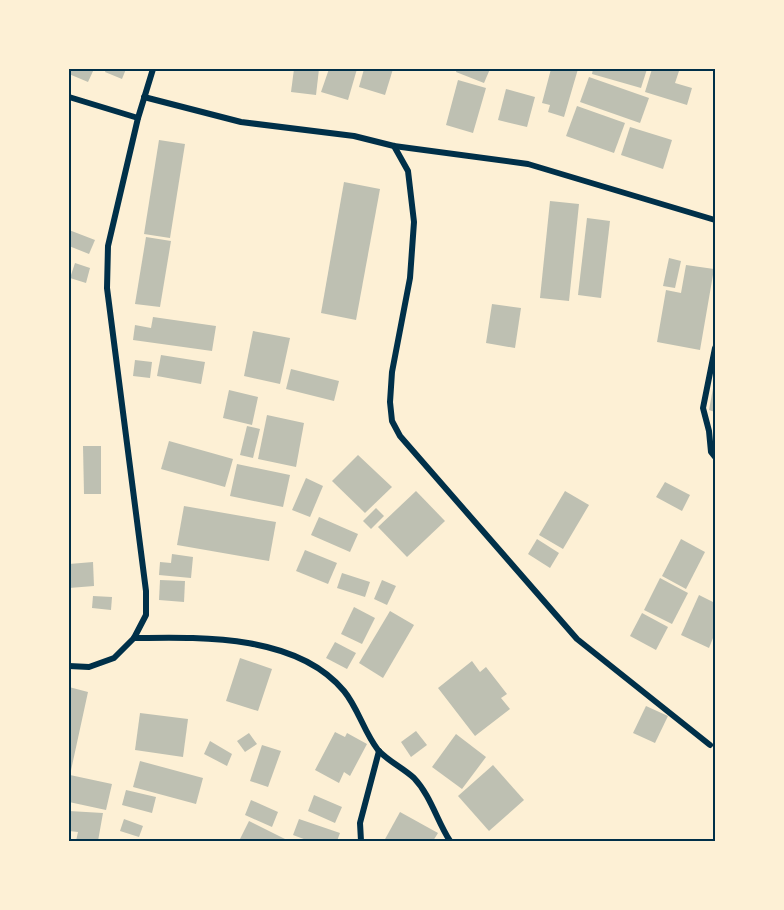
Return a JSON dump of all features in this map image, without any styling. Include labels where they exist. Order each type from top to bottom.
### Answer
[{"type":"street","points":[[69,666],[89,667],[114,658],[134,638],[146,615],[146,591],[107,288],[108,246],[138,118],[153,69]]},
{"type":"street","points":[[69,97],[138,118]]},
{"type":"street","points":[[144,97],[241,122],[354,136],[394,146],[528,164],[715,220]]},
{"type":"street","points":[[394,146],[408,171],[414,222],[410,278],[392,372],[390,402],[392,421],[400,436],[577,639],[710,745]]},
{"type":"street","points":[[715,348],[703,408],[711,452],[715,457]]},
{"type":"street","points":[[134,638],[195,637],[238,641],[290,654],[318,668],[334,679],[346,693],[363,727],[379,751],[413,778],[430,799],[450,841]]},
{"type":"street","points":[[361,841],[360,823],[379,751]]},
{"type":"building","points":[[69,69],[94,69],[88,82],[69,74]]},
{"type":"building","points":[[106,69],[126,69],[122,79],[105,72]]},
{"type":"building","points":[[294,69],[319,69],[316,95],[291,92]]},
{"type":"building","points":[[329,69],[357,69],[348,100],[321,92]]},
{"type":"building","points":[[364,69],[393,69],[385,95],[359,87]]},
{"type":"building","points":[[457,69],[490,69],[484,83],[456,72]]},
{"type":"building","points":[[551,69],[578,69],[564,117],[548,112],[550,105],[542,103]]},
{"type":"building","points":[[593,69],[647,69],[641,88],[592,74]]},
{"type":"building","points":[[652,69],[679,71],[675,83],[692,88],[687,105],[645,92]]},
{"type":"building","points":[[589,77],[649,98],[640,123],[580,102]]},
{"type":"building","points":[[458,80],[486,88],[473,133],[446,125]]},
{"type":"building","points":[[506,89],[535,97],[527,127],[498,120]]},
{"type":"building","points":[[577,106],[625,123],[614,153],[566,136]]},
{"type":"building","points":[[630,127],[672,140],[663,169],[621,155]]},
{"type":"building","points":[[159,140],[185,144],[170,238],[144,234]]},
{"type":"building","points":[[344,182],[380,189],[356,320],[321,313]]},
{"type":"building","points":[[550,201],[579,204],[569,301],[540,298]]},
{"type":"building","points":[[587,218],[610,221],[601,298],[578,295]]},
{"type":"building","points":[[69,230],[95,240],[89,254],[69,246]]},
{"type":"building","points":[[146,237],[171,241],[160,307],[135,304]]},
{"type":"building","points":[[669,258],[681,261],[675,288],[663,286]]},
{"type":"building","points":[[75,263],[90,268],[86,283],[70,278]]},
{"type":"building","points":[[686,265],[714,269],[700,350],[657,342],[666,290],[681,293]]},
{"type":"building","points":[[492,304],[521,308],[515,348],[486,343]]},
{"type":"building","points":[[153,317],[216,326],[212,351],[133,340],[135,325],[151,328]]},
{"type":"building","points":[[253,331],[290,338],[280,384],[244,376]]},
{"type":"building","points":[[161,355],[205,362],[201,384],[157,376]]},
{"type":"building","points":[[135,360],[152,362],[150,378],[133,376]]},
{"type":"building","points":[[291,369],[339,381],[334,401],[286,389]]},
{"type":"building","points":[[715,383],[715,412],[709,410]]},
{"type":"building","points":[[229,390],[258,397],[252,425],[223,418]]},
{"type":"building","points":[[267,415],[304,423],[296,467],[258,459]]},
{"type":"building","points":[[247,426],[260,429],[253,458],[240,455]]},
{"type":"building","points":[[169,441],[233,459],[225,487],[161,469]]},
{"type":"building","points":[[83,446],[101,446],[101,494],[84,494]]},
{"type":"building","points":[[358,455],[392,487],[365,513],[332,481]]},
{"type":"building","points":[[237,464],[290,475],[283,507],[230,496]]},
{"type":"building","points":[[306,478],[323,486],[310,517],[292,510]]},
{"type":"building","points":[[665,482],[690,495],[682,511],[656,497]]},
{"type":"building","points":[[416,491],[445,521],[407,557],[378,527]]},
{"type":"building","points":[[565,491],[589,505],[563,549],[539,535]]},
{"type":"building","points":[[184,506],[276,522],[269,561],[177,545]]},
{"type":"building","points":[[376,508],[384,516],[371,529],[363,521]]},
{"type":"building","points":[[319,517],[358,534],[350,552],[311,535]]},
{"type":"building","points":[[537,539],[559,553],[550,568],[528,554]]},
{"type":"building","points":[[681,539],[705,552],[686,589],[662,576]]},
{"type":"building","points":[[305,550],[337,563],[328,584],[296,571]]},
{"type":"building","points":[[172,554],[193,557],[191,578],[159,575],[160,562],[171,563]]},
{"type":"building","points":[[93,562],[94,586],[69,588],[69,564]]},
{"type":"building","points":[[342,573],[370,582],[365,597],[337,588]]},
{"type":"building","points":[[660,578],[688,593],[672,624],[644,610]]},
{"type":"building","points":[[160,580],[185,581],[184,602],[159,600]]},
{"type":"building","points":[[382,580],[396,586],[387,605],[374,599]]},
{"type":"building","points":[[699,595],[715,603],[715,633],[709,648],[681,635]]},
{"type":"building","points":[[93,596],[112,597],[111,610],[92,608]]},
{"type":"building","points":[[354,607],[375,618],[362,644],[341,634]]},
{"type":"building","points":[[390,611],[414,625],[383,678],[359,663]]},
{"type":"building","points":[[642,613],[668,627],[656,650],[630,636]]},
{"type":"building","points":[[335,642],[356,653],[347,669],[326,658]]},
{"type":"building","points":[[240,658],[272,669],[258,711],[226,701]]},
{"type":"building","points":[[472,661],[480,672],[486,667],[507,694],[501,698],[510,709],[475,736],[438,688]]},
{"type":"building","points":[[69,687],[88,692],[70,775],[112,784],[106,810],[69,802]]},
{"type":"building","points":[[646,706],[668,716],[655,743],[633,733]]},
{"type":"building","points":[[140,713],[188,719],[183,757],[135,750]]},
{"type":"building","points":[[416,731],[427,745],[411,757],[401,742]]},
{"type":"building","points":[[335,732],[345,737],[347,733],[367,744],[350,776],[344,772],[339,783],[315,770]]},
{"type":"building","points":[[249,733],[257,744],[245,752],[237,741]]},
{"type":"building","points":[[456,734],[486,757],[462,789],[432,767]]},
{"type":"building","points":[[210,741],[232,754],[227,766],[204,754]]},
{"type":"building","points":[[262,745],[281,751],[268,787],[250,781]]},
{"type":"building","points":[[140,761],[203,778],[196,804],[133,787]]},
{"type":"building","points":[[493,765],[524,800],[489,831],[458,796]]},
{"type":"building","points":[[126,790],[156,797],[152,813],[122,805]]},
{"type":"building","points":[[314,795],[342,807],[335,823],[308,811]]},
{"type":"building","points":[[251,800],[278,812],[272,827],[245,815]]},
{"type":"building","points":[[69,811],[103,813],[98,841],[76,841],[78,832],[69,831]]},
{"type":"building","points":[[400,812],[438,833],[433,841],[384,841]]},
{"type":"building","points":[[124,819],[143,826],[139,837],[120,831]]},
{"type":"building","points":[[299,819],[340,833],[337,841],[309,841],[293,835]]},
{"type":"building","points":[[249,821],[289,841],[239,841]]}]
